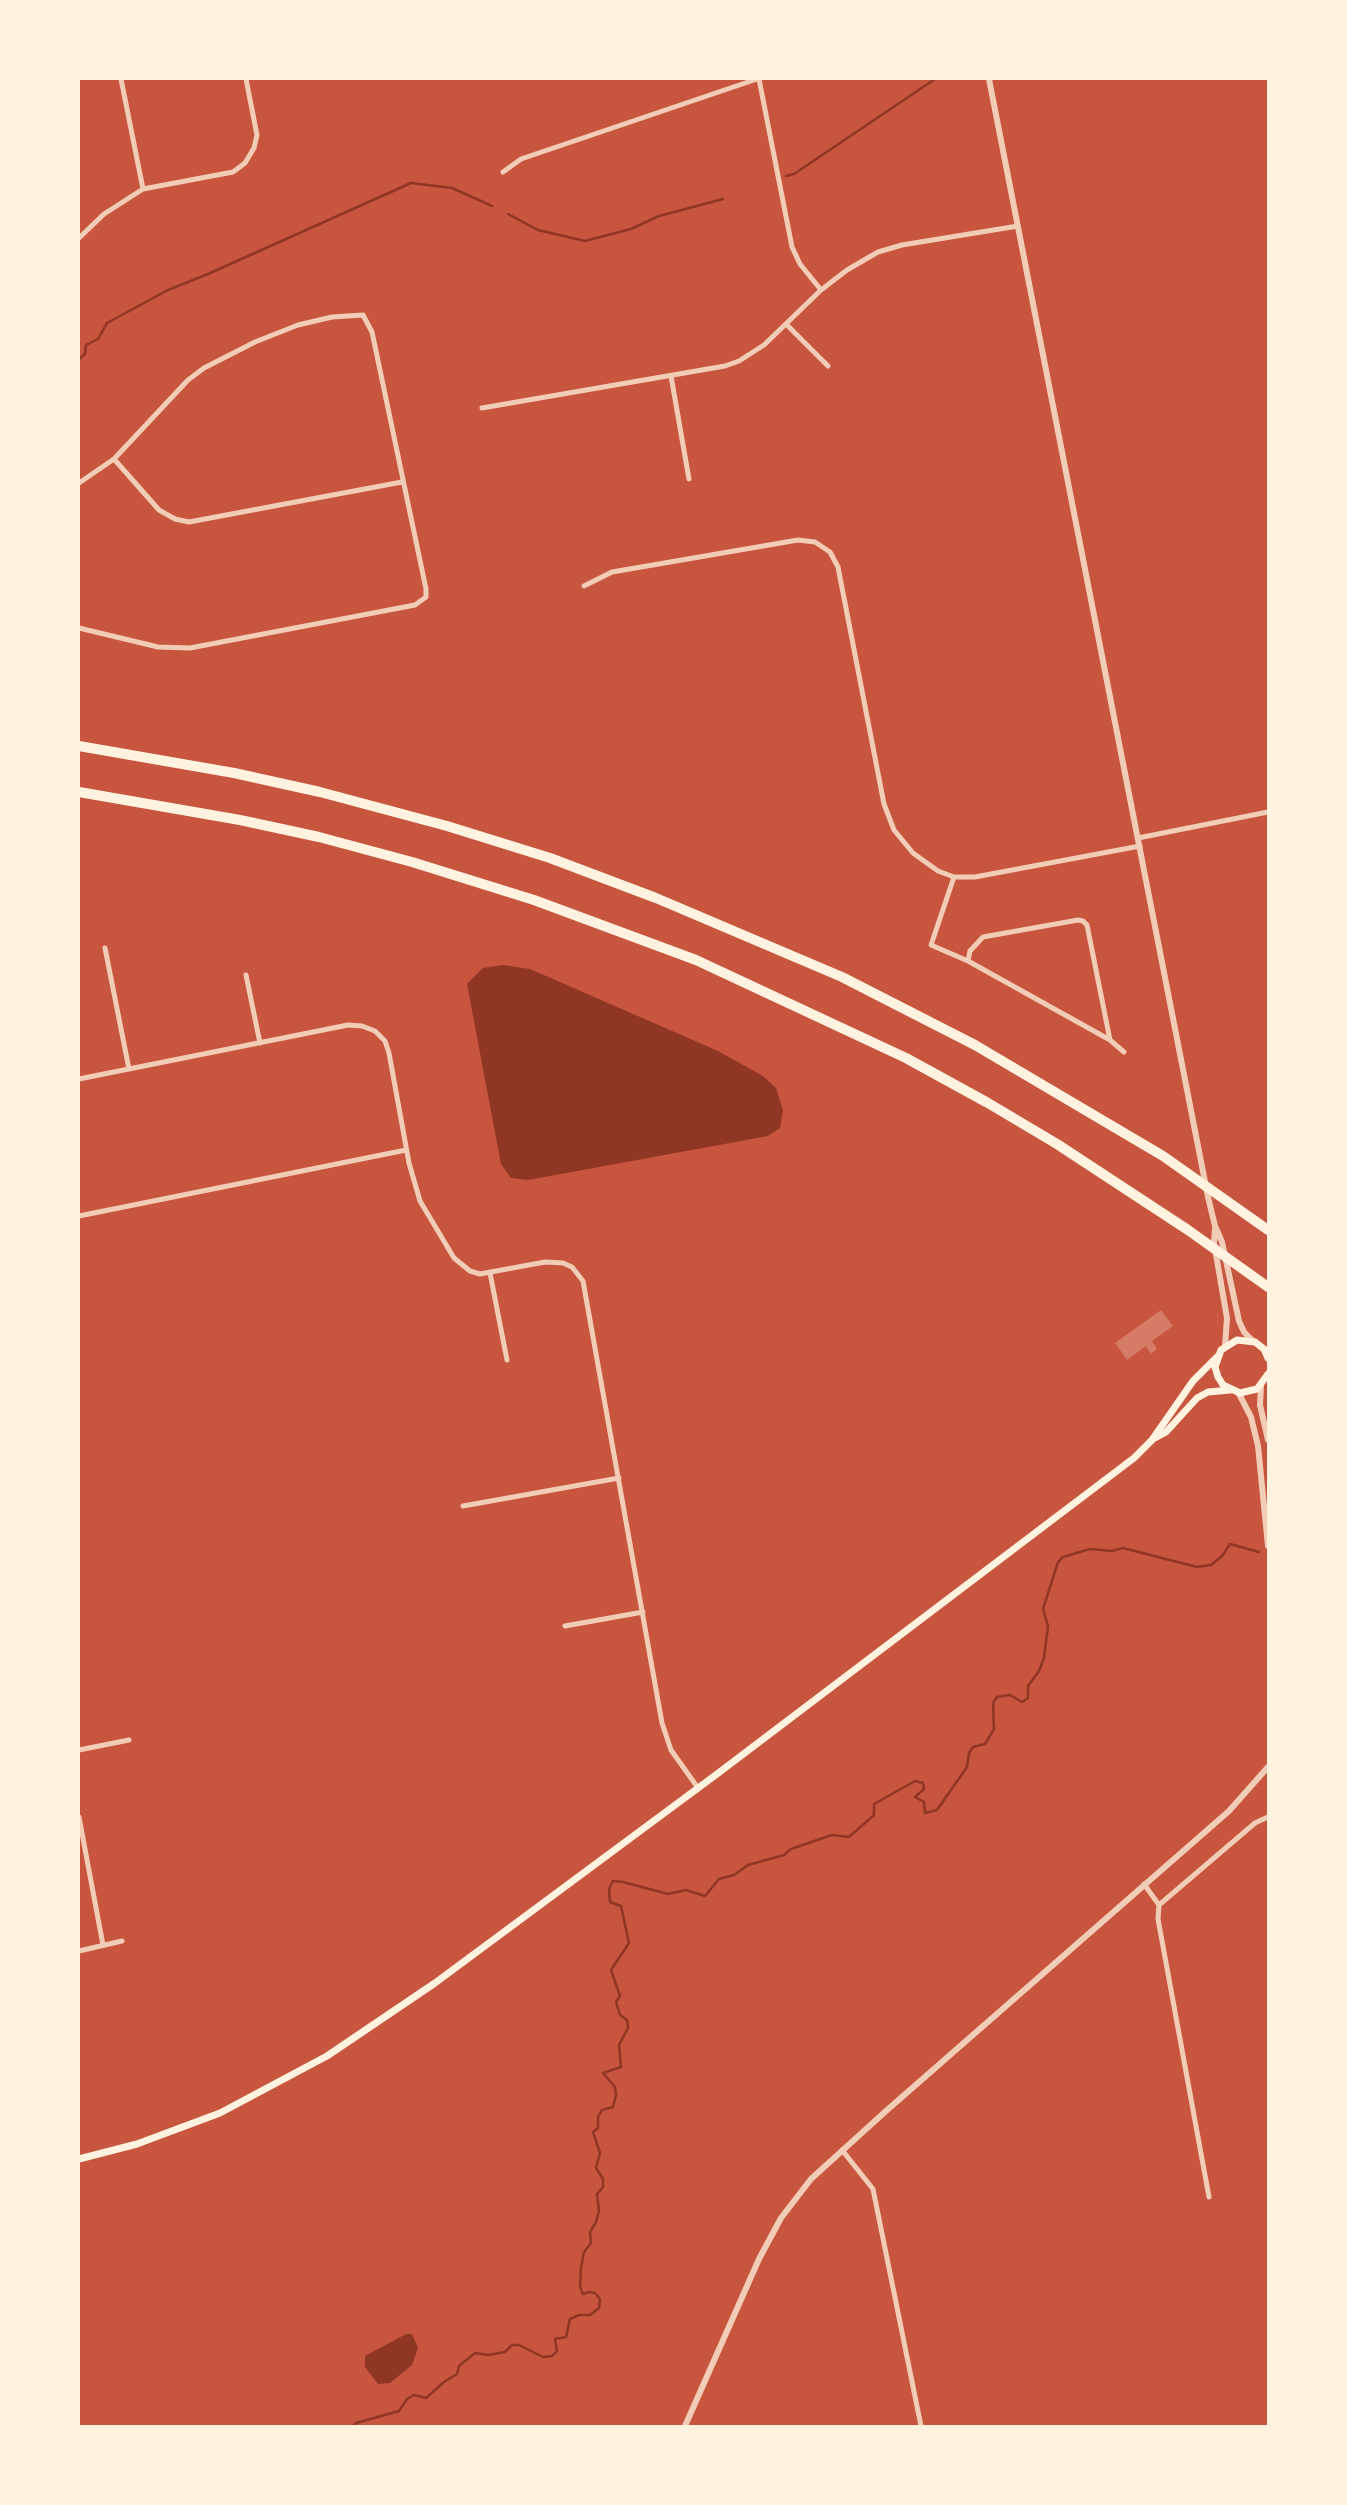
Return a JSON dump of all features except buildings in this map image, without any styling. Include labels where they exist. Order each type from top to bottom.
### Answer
[{"type":"highway","points":[[79,746],[234,773],[320,792],[512,846],[633,889],[842,977],[975,1045],[1163,1156],[1268,1230]]},
{"type":"highway","points":[[79,792],[240,820],[319,837],[412,862],[534,900],[696,960],[906,1058],[988,1103],[1057,1144],[1188,1230],[1268,1287]]},
{"type":"main road","points":[[79,2159],[137,2144],[220,2113],[327,2056],[435,1983],[1134,1458],[1152,1440],[1192,1381],[1225,1346],[1237,1340],[1268,1343]]},
{"type":"main road","points":[[1255,1342],[1268,1358]]},
{"type":"main road","points":[[1217,1357],[1215,1367],[1218,1377],[1230,1390]]},
{"type":"main road","points":[[1152,1440],[1166,1432],[1199,1396],[1213,1391],[1250,1392],[1261,1386],[1268,1375]]},
{"type":"street","points":[[121,79],[143,189]]},
{"type":"street","points":[[79,237],[104,214],[143,189],[233,172],[245,163],[254,148],[257,135],[246,79]]},
{"type":"street","points":[[503,172],[521,159],[758,79],[792,247],[800,264],[821,290]]},
{"type":"street","points":[[989,79],[1215,1226],[1222,1242],[1239,1321],[1244,1332],[1255,1342]]},
{"type":"street","points":[[482,408],[671,376],[739,361],[764,345],[821,290],[877,251],[1018,226]]},
{"type":"street","points":[[79,483],[114,459],[188,380],[204,368],[255,342],[298,325],[332,317],[363,315],[372,332],[426,597],[415,605],[190,648],[158,647],[79,628]]},
{"type":"street","points":[[787,325],[828,366]]},
{"type":"street","points":[[671,376],[689,479]]},
{"type":"street","points":[[114,459],[159,510],[175,519],[189,522],[402,482]]},
{"type":"street","points":[[584,586],[612,572],[798,540],[816,541],[830,551],[838,567],[884,804],[894,830],[913,853],[938,871],[954,877],[993,874],[1140,846]]},
{"type":"street","points":[[1138,838],[1268,812]]},
{"type":"street","points":[[954,877],[931,945],[968,961],[1110,1040],[1124,1052]]},
{"type":"street","points":[[968,961],[970,951],[983,937],[1083,921],[1087,925],[1110,1040]]},
{"type":"street","points":[[104,948],[129,1069]]},
{"type":"street","points":[[246,975],[260,1043]]},
{"type":"street","points":[[79,1079],[348,1025],[375,1031],[384,1041],[389,1053],[407,1150],[420,1202],[443,1241],[463,1266],[480,1274],[554,1262],[572,1267],[585,1290],[666,1737],[671,1750],[698,1788]]},
{"type":"street","points":[[79,1216],[407,1150]]},
{"type":"street","points":[[1215,1226],[1214,1243],[1227,1318],[1225,1346]]},
{"type":"street","points":[[490,1273],[507,1360]]},
{"type":"street","points":[[1261,1386],[1260,1405],[1268,1440]]},
{"type":"street","points":[[1238,1392],[1251,1417],[1258,1446],[1268,1546]]},
{"type":"street","points":[[463,1506],[619,1478]]},
{"type":"street","points":[[565,1626],[643,1612]]},
{"type":"street","points":[[79,1750],[129,1740]]},
{"type":"street","points":[[685,2426],[759,2259],[781,2218],[811,2179],[1229,1811],[1268,1767]]},
{"type":"street","points":[[79,1817],[103,1945]]},
{"type":"street","points":[[1159,1905],[1255,1823],[1268,1817]]},
{"type":"street","points":[[1144,1884],[1159,1905],[1158,1919],[1209,2197]]},
{"type":"street","points":[[79,1951],[122,1941]]},
{"type":"street","points":[[842,2150],[863,2175],[876,2198],[921,2426]]},
{"type":"shaded area","points":[[503,965],[530,969],[718,1051],[763,1076],[776,1088],[783,1110],[780,1128],[768,1136],[528,1180],[511,1178],[501,1164],[467,984],[483,968]]},
{"type":"shaded area","points":[[406,2334],[412,2334],[418,2348],[412,2365],[390,2383],[378,2384],[365,2367],[365,2356]]},
{"type":"waterway","points":[[786,176],[794,174],[935,79]]},
{"type":"waterway","points":[[79,359],[85,354],[86,345],[98,339],[107,323],[168,290],[411,183],[452,188],[492,206]]},
{"type":"waterway","points":[[508,214],[538,230],[585,241],[631,229],[659,216],[723,199]]},
{"type":"waterway","points":[[353,2426],[399,2411],[407,2399],[414,2395],[426,2398],[457,2374],[459,2366],[475,2353],[488,2355],[505,2352],[512,2345],[519,2345],[543,2357],[552,2356],[557,2351],[555,2339],[566,2337],[570,2319],[579,2315],[590,2315],[599,2308],[600,2299],[595,2293],[583,2294],[580,2287],[584,2252],[591,2243],[590,2232],[599,2211],[597,2194],[603,2187],[603,2179],[596,2168],[600,2153],[593,2132],[598,2128],[598,2117],[602,2110],[613,2107],[615,2087],[603,2073],[621,2067],[619,2045],[628,2028],[627,2020],[620,2015],[616,2002],[620,1996],[611,1970],[629,1943],[621,1906],[610,1902],[609,1889],[613,1881],[668,1894],[686,1890],[705,1896],[719,1879],[734,1875],[748,1865],[784,1855],[791,1849],[832,1835],[849,1837],[874,1815],[874,1804],[915,1781],[923,1783],[924,1789],[915,1797],[924,1802],[925,1813],[937,1810],[967,1767],[969,1753],[973,1747],[985,1744],[994,1729],[993,1703],[997,1697],[1010,1695],[1022,1702],[1028,1698],[1028,1686],[1039,1671],[1044,1658],[1048,1626],[1043,1609],[1058,1562],[1063,1557],[1090,1549],[1112,1551],[1123,1548],[1197,1567],[1211,1565],[1222,1556],[1230,1544],[1259,1552]]}]
